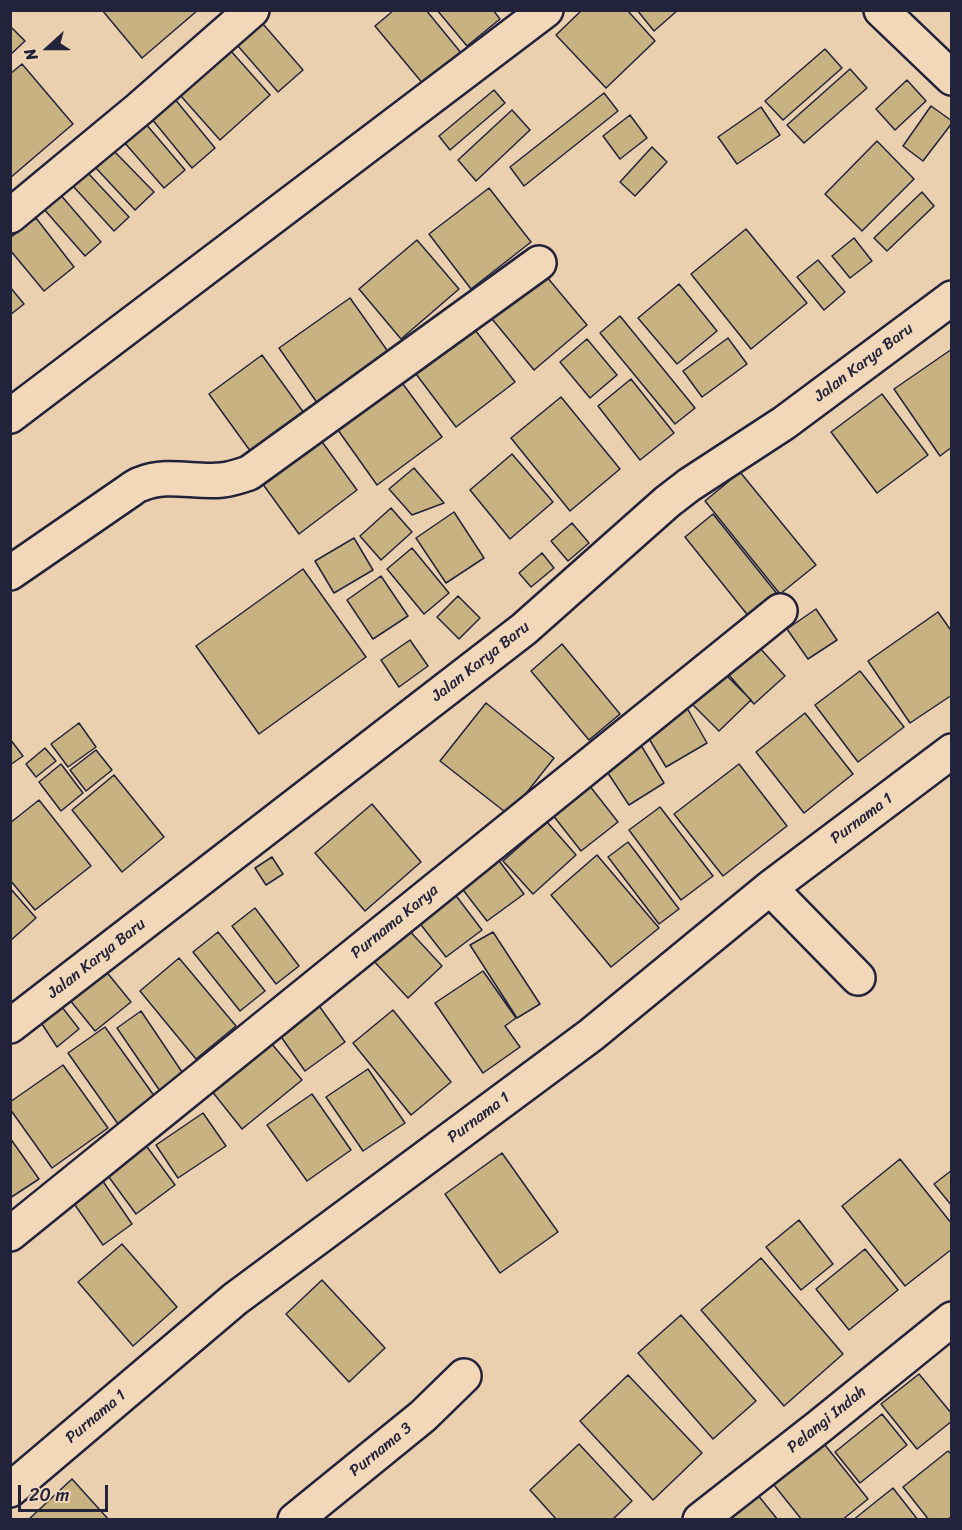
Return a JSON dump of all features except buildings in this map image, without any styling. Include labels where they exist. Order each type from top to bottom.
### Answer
[{"type":"street","points":[[10,216],[139,109],[252,10]]},
{"type":"street","points":[[10,417],[546,10]]},
{"type":"street","points":[[881,10],[951,78]]},
{"type":"street","points":[[10,573],[141,484],[169,479],[220,481],[249,473],[539,263]]},
{"type":"street","name":"Jalan Karya Baru","points":[[10,1026],[524,629],[667,502],[784,423],[951,298]]},
{"type":"street","name":"Purnama Karya","points":[[10,1234],[780,611]]},
{"type":"street","name":"Purnama 1","points":[[10,1490],[235,1299],[591,1035],[770,888],[951,751]]},
{"type":"street","points":[[770,888],[858,978]]},
{"type":"street","name":"Pelangi Indah","points":[[700,1520],[951,1319]]},
{"type":"street","name":"Purnama 3","points":[[294,1520],[423,1416],[464,1376]]}]
